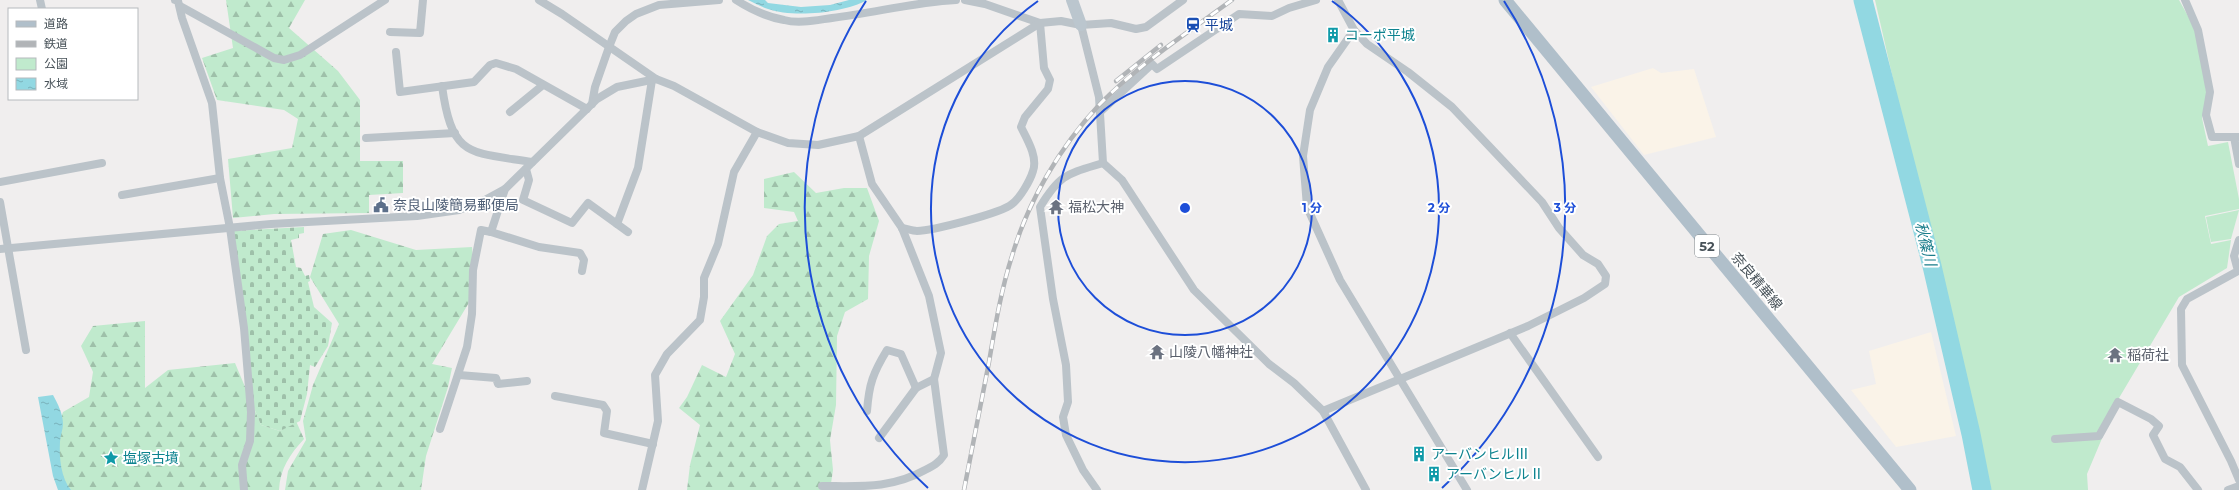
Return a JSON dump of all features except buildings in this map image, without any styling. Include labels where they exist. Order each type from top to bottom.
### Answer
[{"type":"main road","points":[[1072,0],[1081,25]]},
{"type":"main road","name":"奈良精華線","points":[[1505,0],[1910,490]]},
{"type":"street","points":[[178,2],[274,58],[284,60],[300,55],[373,4],[385,0]]},
{"type":"street","points":[[390,32],[420,33],[423,0]]},
{"type":"street","points":[[539,0],[609,47],[654,80],[674,86],[757,132],[788,143],[818,145],[859,136],[1040,23]]},
{"type":"street","points":[[589,107],[615,32],[636,14],[659,5],[719,0]]},
{"type":"street","points":[[736,0],[758,12],[784,21],[813,21],[871,13],[935,1],[956,0]]},
{"type":"street","points":[[965,0],[986,4],[1040,23],[1061,21],[1081,25],[1111,24],[1136,29],[1146,27],[1183,0]]},
{"type":"street","points":[[1100,112],[1152,64],[1157,69],[1239,14],[1272,16],[1289,8],[1316,0]]},
{"type":"street","points":[[1322,411],[1400,380],[1510,333],[1584,298],[1605,284],[1606,276],[1598,264],[1583,255],[1559,228],[1542,202],[1452,107],[1408,72],[1367,44],[1354,30],[1338,0]]},
{"type":"street","points":[[2185,0],[2198,30],[2210,92],[2206,115],[2212,137],[2237,137],[2239,164]]},
{"type":"street","points":[[178,2],[182,18],[212,103],[220,178],[230,228],[244,328],[251,412],[250,441],[242,465],[244,490]]},
{"type":"street","points":[[902,228],[923,230],[971,220],[1011,205],[1020,194],[1033,171],[1034,161],[1029,142],[1021,127],[1025,117],[1048,89],[1050,80],[1044,68],[1040,23]]},
{"type":"street","points":[[1081,25],[1099,97],[1103,163],[1122,180],[1194,290],[1269,364],[1294,383],[1322,411],[1366,490]]},
{"type":"street","points":[[1354,30],[1328,66],[1310,110],[1303,156],[1307,207],[1340,280],[1467,490]]},
{"type":"street","points":[[396,52],[400,92],[474,82],[490,65],[496,63],[516,69],[543,85],[589,107]]},
{"type":"street","points":[[4,248],[230,228],[417,216],[459,210],[483,201],[505,189],[589,107],[617,88],[654,80]]},
{"type":"street","points":[[617,224],[638,168],[654,80]]},
{"type":"street","points":[[510,112],[543,85]]},
{"type":"street","points":[[442,86],[445,112],[460,142],[470,151],[532,162]]},
{"type":"street","points":[[642,490],[658,421],[655,375],[667,354],[700,320],[704,297],[704,278],[718,244],[734,172],[757,132]]},
{"type":"street","points":[[366,138],[455,133]]},
{"type":"street","points":[[822,486],[874,487],[908,479],[939,462],[944,455],[934,379],[941,353],[929,296],[902,228],[872,184],[859,136]]},
{"type":"street","points":[[0,182],[102,163]]},
{"type":"street","points":[[1097,490],[1084,470],[1066,435],[1063,417],[1068,402],[1066,365],[1053,299],[1040,207],[1060,179],[1082,168],[1103,163]]},
{"type":"street","points":[[526,169],[529,180],[523,200],[572,223],[588,203],[628,232]]},
{"type":"street","points":[[122,194],[220,178]]},
{"type":"street","points":[[491,232],[505,189]]},
{"type":"street","points":[[0,202],[4,248],[26,350]]},
{"type":"street","points":[[440,429],[467,347],[472,314],[473,270],[481,230],[532,246],[580,253],[584,260],[582,271]]},
{"type":"street","points":[[2239,240],[2234,256],[2238,271],[2186,299],[2181,309],[2182,365],[2231,461],[2239,480]]},
{"type":"street","points":[[1510,333],[1598,457]]},
{"type":"street","points":[[867,411],[868,391],[874,372],[887,350],[901,354],[916,388]]},
{"type":"street","points":[[458,375],[496,378],[498,384],[527,381]]},
{"type":"street","points":[[879,438],[916,388],[934,379]]},
{"type":"street","points":[[555,396],[603,405],[607,411],[604,433],[653,444]]},
{"type":"street","points":[[2055,439],[2099,436],[2118,402],[2150,419],[2159,426],[2153,435],[2165,459],[2180,467],[2198,490]]},
{"type":"street","points":[[2228,490],[2239,486]]},
{"type":"shaded area","points":[[1653,68],[1661,73],[1694,69],[1716,137],[1644,155],[1591,87]]},
{"type":"shaded area","points":[[1931,332],[1956,436],[1896,447],[1851,390],[1876,384],[1869,351]]},
{"type":"green space","points":[[226,0],[305,0],[289,28],[338,71],[360,100],[360,161],[403,161],[403,193],[369,195],[369,213],[274,214],[233,218],[228,159],[292,148],[298,119],[284,110],[217,100],[202,58],[233,48]]},
{"type":"green space","points":[[1875,0],[2179,0],[2197,32],[2207,97],[2202,118],[2208,146],[2228,142],[2239,199],[2239,209],[2205,216],[2211,244],[2231,240],[2227,268],[2179,297],[2119,398],[2087,474],[2088,490],[1986,490]]},
{"type":"green space","points":[[794,172],[816,193],[844,188],[867,188],[879,221],[869,256],[868,299],[845,312],[837,336],[836,405],[830,440],[833,470],[830,490],[687,490],[690,465],[700,425],[679,408],[687,397],[702,365],[726,377],[735,354],[720,321],[753,275],[767,236],[779,224],[798,221],[794,212],[764,208],[764,179]]},
{"type":"green space","points":[[2239,210],[2231,239],[2211,242],[2206,217]]},
{"type":"green space","points":[[304,227],[304,233],[299,234],[299,238],[291,240],[296,267],[301,268],[305,276],[309,275],[310,281],[308,282],[314,307],[332,323],[328,346],[315,367],[310,365],[307,394],[300,421],[280,431],[261,425],[252,403],[233,231]]},
{"type":"green space","points":[[351,230],[416,250],[472,247],[476,291],[432,364],[452,368],[448,387],[426,456],[421,490],[285,490],[288,471],[306,440],[303,421],[313,385],[339,324],[310,277],[323,234]]},
{"type":"green space","points":[[145,321],[145,388],[168,370],[235,363],[261,425],[280,431],[296,421],[304,439],[294,450],[287,462],[281,475],[279,490],[70,490],[65,487],[50,450],[63,412],[89,397],[93,372],[81,346],[93,326]]},
{"type":"water","points":[[748,0],[765,0],[768,3],[801,7],[830,5],[849,0],[867,0],[832,11],[804,14],[778,12]]},
{"type":"water","points":[[53,395],[60,409],[63,420],[60,440],[61,468],[65,480],[71,490],[58,490],[53,476],[38,397]]},
{"type":"waterway","name":"秋篠川","points":[[1863,0],[1932,266],[1971,434],[1982,490]]},
{"type":"railway","points":[[964,490],[1005,282],[1019,235],[1036,195],[1071,139],[1099,105],[1114,90],[1163,50],[1232,0]]},
{"type":"railway","points":[[1116,81],[1161,45]]},
{"type":"place","name":"平城","points":[[1193,25]]},
{"type":"place","name":"コーポ平城","points":[[1333,35]]},
{"type":"place","name":"奈良山陵簡易郵便局","points":[[381,205]]},
{"type":"place","name":"福松大神","points":[[1056,207]]},
{"type":"place","name":"山陵八幡神社","points":[[1157,352]]},
{"type":"place","name":"稲荷社","points":[[2115,355]]},
{"type":"place","name":"アーバンヒルⅢ","points":[[1419,454]]},
{"type":"place","name":"塩塚古墳","points":[[111,458]]},
{"type":"place","name":"アーバンヒルⅡ","points":[[1434,474]]}]
